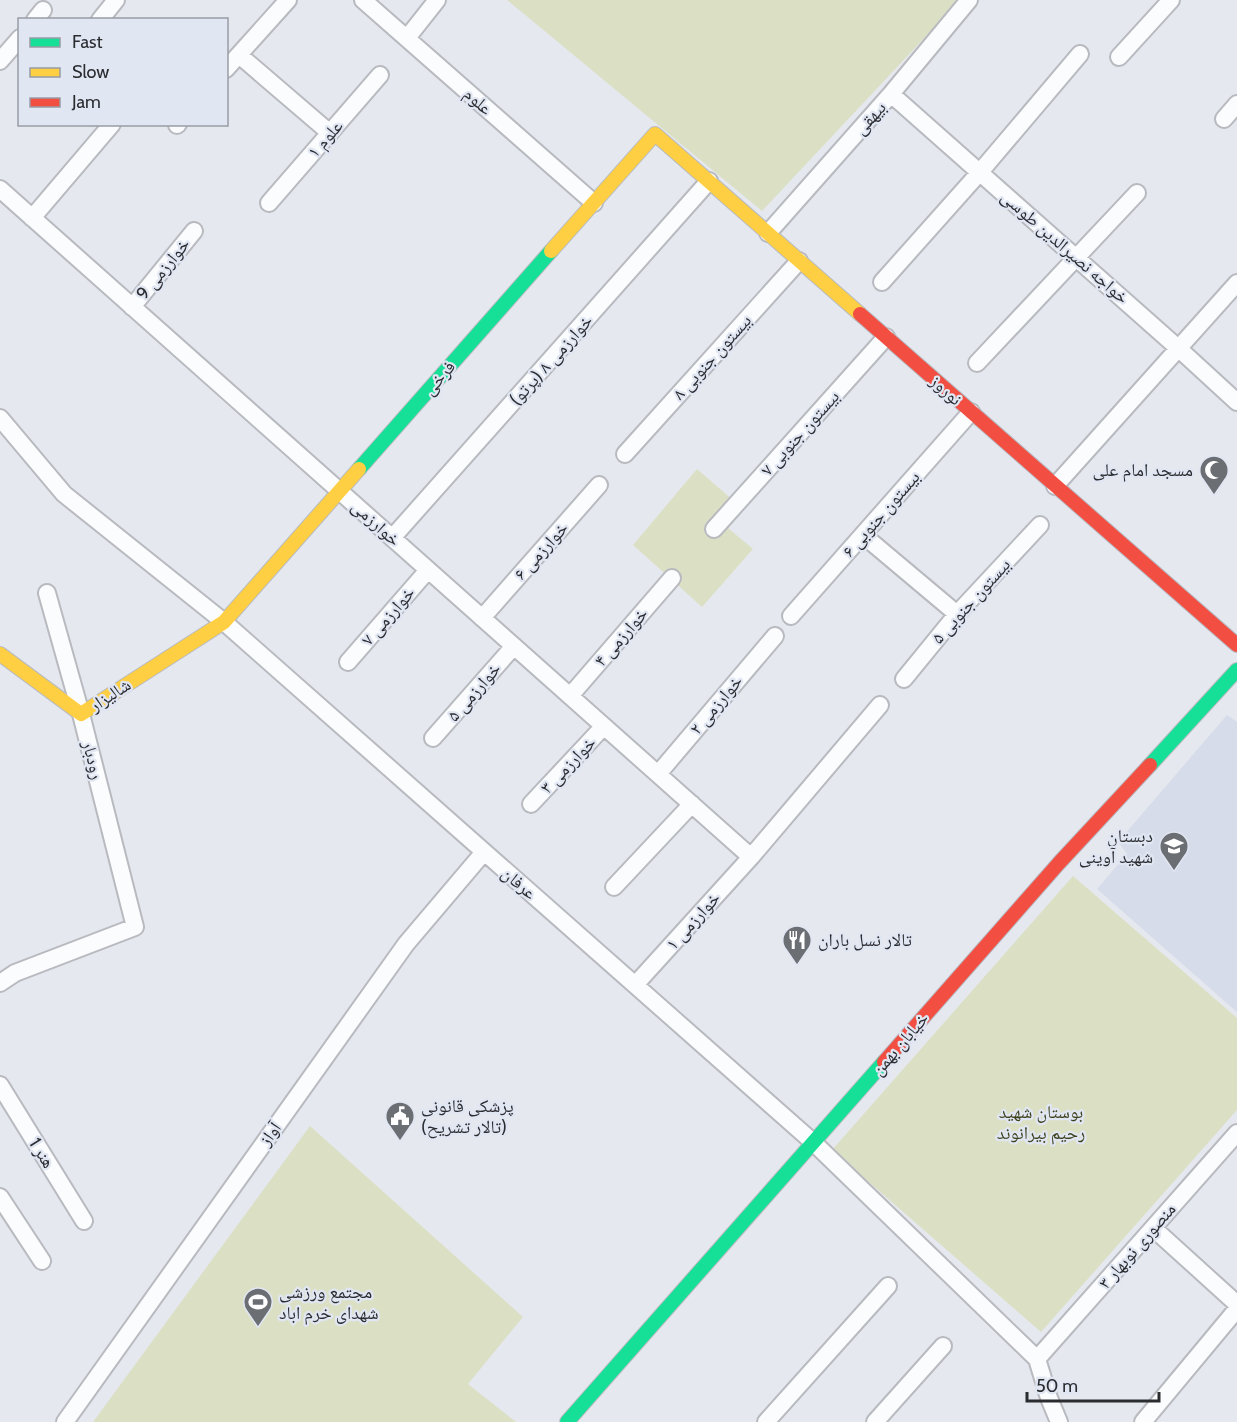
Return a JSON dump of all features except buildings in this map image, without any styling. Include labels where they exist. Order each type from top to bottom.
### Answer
[{"type":"street","points":[[102,18],[116,0]]},
{"type":"street","points":[[228,67],[288,0]]},
{"type":"street","name":"علوم","points":[[363,0],[594,203]]},
{"type":"street","points":[[406,38],[437,0]]},
{"type":"street","name":"بیهقی","points":[[768,233],[891,94],[969,0]]},
{"type":"street","points":[[1119,57],[1171,0]]},
{"type":"street","points":[[0,61],[18,40]]},
{"type":"street","points":[[882,282],[980,172],[1080,54]]},
{"type":"street","points":[[239,55],[330,133]]},
{"type":"street","name":"علوم ۱","points":[[269,203],[380,75]]},
{"type":"street","name":"خواجه نصیرالدین طوسی","points":[[891,94],[1237,402]]},
{"type":"street","points":[[1224,119],[1237,104]]},
{"type":"street","points":[[32,218],[110,126]]},
{"type":"street","name":"فرخی","points":[[224,622],[655,134]]},
{"type":"street","name":"نوروز","points":[[655,134],[1237,645]]},
{"type":"street","name":"خوارزمی ۸ (پرتو)","points":[[392,538],[709,182]]},
{"type":"street","name":"خوارزمی","points":[[0,189],[752,857]]},
{"type":"street","points":[[977,363],[1137,193]]},
{"type":"street","name":"خوارزمی 9","points":[[132,307],[194,231]]},
{"type":"street","name":"بیستون جنوبی ۸","points":[[625,454],[799,261]]},
{"type":"street","points":[[1055,486],[1237,283]]},
{"type":"street","name":"بیستون جنوبی ۷","points":[[714,529],[886,337]]},
{"type":"street","name":"بیستون جنوبی ۶","points":[[791,616],[971,412]]},
{"type":"street","points":[[0,418],[64,494],[224,622]]},
{"type":"street","name":"خوارزمی ۶","points":[[482,618],[599,485]]},
{"type":"street","name":"بیستون جنوبی ۵","points":[[904,679],[957,614],[1040,525]]},
{"type":"street","points":[[863,535],[957,614]]},
{"type":"street","name":"خوارزمی ۷","points":[[348,662],[428,570]]},
{"type":"street","name":"خوارزمی ۴","points":[[570,696],[672,578]]},
{"type":"street","name":"رودبار","points":[[0,983],[15,973],[135,927],[81,714],[46,593]]},
{"type":"street","name":"شالیزار","points":[[0,654],[81,714],[224,622]]},
{"type":"street","name":"عرفان","points":[[224,622],[814,1143],[1037,1359]]},
{"type":"street","name":"خوارزمی ۲","points":[[658,774],[775,636]]},
{"type":"street","name":"خوارزمی ۵","points":[[433,738],[514,646]]},
{"type":"street","name":"خیابان بهمن","points":[[567,1422],[1059,863],[1237,670]]},
{"type":"street","name":"خوارزمی ۱","points":[[635,985],[752,857],[880,705]]},
{"type":"street","name":"خوارزمی ۳","points":[[531,804],[604,726]]},
{"type":"street","points":[[614,887],[692,804]]},
{"type":"street","name":"آواز","points":[[65,1422],[406,944],[484,852]]},
{"type":"street","name":"هنر 1","points":[[0,1085],[84,1221]]},
{"type":"street","name":"منصوری نوبهار ۳","points":[[1037,1359],[1237,1132]]},
{"type":"street","points":[[0,1197],[42,1261]]},
{"type":"street","points":[[1153,1228],[1237,1304]]},
{"type":"street","points":[[766,1422],[888,1286]]},
{"type":"street","points":[[1143,1422],[1237,1309]]},
{"type":"street","points":[[875,1422],[944,1346]]},
{"type":"street","points":[[1037,1359],[1059,1422]]},
{"type":"shaded area","name":"دبستان شهید آوینی","points":[[1227,715],[1237,722],[1237,1012],[1097,889],[1127,854],[1118,842]]},
{"type":"green space","points":[[507,0],[960,0],[762,211]]},
{"type":"green space","points":[[697,469],[742,508],[728,528],[753,549],[702,607],[633,545]]},
{"type":"green space","name":"بوستان شهید رحیم بیرانوند","points":[[1073,876],[1237,1018],[1237,1110],[1041,1332],[832,1150]]},
{"type":"green space","points":[[310,1126],[523,1317],[468,1384],[516,1422],[93,1422]]},
{"type":"traffic: fast","points":[[359,469],[551,251]]},
{"type":"traffic: fast","points":[[1150,765],[1237,670]]},
{"type":"traffic: fast","points":[[567,1422],[884,1062]]},
{"type":"traffic: slow","points":[[551,251],[655,134],[860,314]]},
{"type":"traffic: slow","points":[[0,654],[81,714],[224,622],[359,469]]},
{"type":"traffic: jam","points":[[860,314],[1237,645]]},
{"type":"traffic: jam","points":[[884,1062],[1059,863],[1150,765]]},
{"type":"place","name":"مسجد امام علی","points":[[1214,496]]},
{"type":"place","name":"دبستان شهید آوینی","points":[[1174,872]]},
{"type":"place","name":"تالار نسل باران","points":[[797,966]]},
{"type":"place","name":"پزشکی قانونی (تالار تشریح)","points":[[400,1142]]},
{"type":"place","name":"مجتمع ورزشی شهدای خرم اباد","points":[[258,1328]]}]
